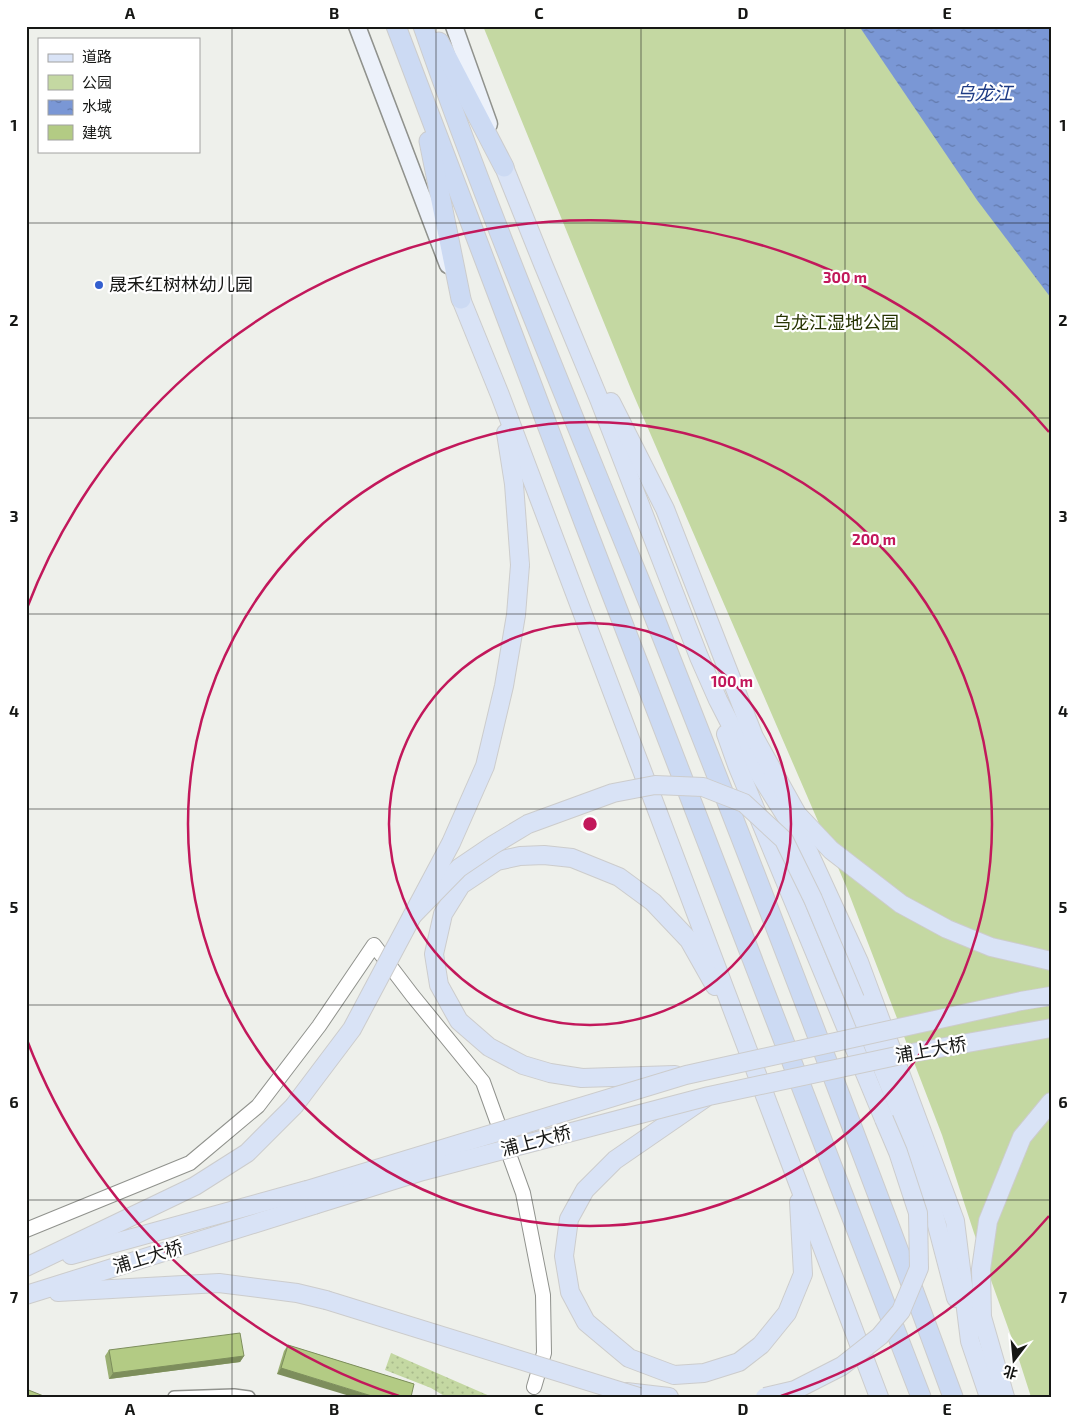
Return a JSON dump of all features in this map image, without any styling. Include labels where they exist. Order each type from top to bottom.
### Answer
[{"type":"highway","points":[[396,26],[585,526],[920,1397]]},
{"type":"highway","points":[[423,26],[444,87],[536,323],[716,775],[889,1224],[953,1397]]},
{"type":"highway","points":[[430,26],[504,166]]},
{"type":"highway","points":[[418,83],[461,299]]},
{"type":"main road","points":[[357,26],[461,299],[500,395],[879,1397]]},
{"type":"main road","points":[[454,26],[504,166],[599,399],[699,657],[737,765],[898,1152],[918,1213],[919,1268],[901,1311],[880,1336],[842,1366],[795,1390],[765,1397]]},
{"type":"main road","points":[[543,264],[665,509],[754,737],[797,814],[831,850],[901,904],[947,929],[991,947],[1051,962]]},
{"type":"main road","points":[[26,1267],[195,1186],[247,1153],[294,1106],[352,1029],[451,843],[485,766],[504,686],[516,615],[520,565],[514,484],[500,395]]},
{"type":"main road","points":[[699,657],[740,743],[809,853],[859,962],[955,1221],[970,1341]]},
{"type":"main road","points":[[412,916],[459,868],[493,845],[528,824],[613,793],[655,785],[703,787],[744,803],[784,840],[813,899],[855,1000],[921,1164],[948,1272],[989,1397]]},
{"type":"main road","points":[[686,1075],[582,1078],[550,1073],[523,1065],[489,1047],[459,1021],[439,985],[434,954],[443,914],[461,885],[497,861],[520,856],[544,855],[572,858],[619,878],[653,902],[689,940],[745,1039]]},
{"type":"main road","points":[[26,1267],[310,1198],[686,1075],[1021,1000],[1051,996]]},
{"type":"main road","name":"浦上大桥","points":[[29,1294],[310,1198],[423,1171],[709,1096],[906,1054],[1051,1028]]},
{"type":"main road","points":[[709,1096],[615,1160],[585,1190],[570,1219],[564,1256],[570,1292],[586,1322],[629,1358],[674,1374],[704,1373],[739,1362],[761,1344],[787,1313],[803,1274],[799,1187]]},
{"type":"main road","points":[[1005,1397],[982,1317],[981,1269],[988,1222],[1022,1137],[1051,1102]]},
{"type":"main road","points":[[29,1294],[219,1282],[297,1293],[326,1300],[632,1394],[669,1397]]},
{"type":"street","points":[[26,1230],[190,1163],[258,1106],[319,1026],[374,944],[412,995],[483,1082],[523,1193],[542,1295],[544,1353],[534,1387]]},
{"type":"street","points":[[174,1397],[234,1395],[249,1397]]},
{"type":"green space","name":"乌龙江湿地公园","points":[[483,26],[889,26],[1051,255],[1051,1397],[1031,1397],[942,1135],[846,886],[631,389]]},
{"type":"green space","points":[[391,1353],[492,1397],[446,1397],[431,1388],[385,1370]]},
{"type":"water","name":"乌龙江","points":[[859,26],[1051,26],[1051,298],[977,200]]},
{"type":"building","points":[[240,1333],[244,1356],[113,1373],[109,1350]]},
{"type":"building","points":[[288,1345],[414,1384],[411,1397],[375,1397],[281,1368]]},
{"type":"building","points":[[26,1389],[46,1397],[26,1397]]},
{"type":"place","name":"晟禾红树林幼儿园","points":[[99,285]]}]
